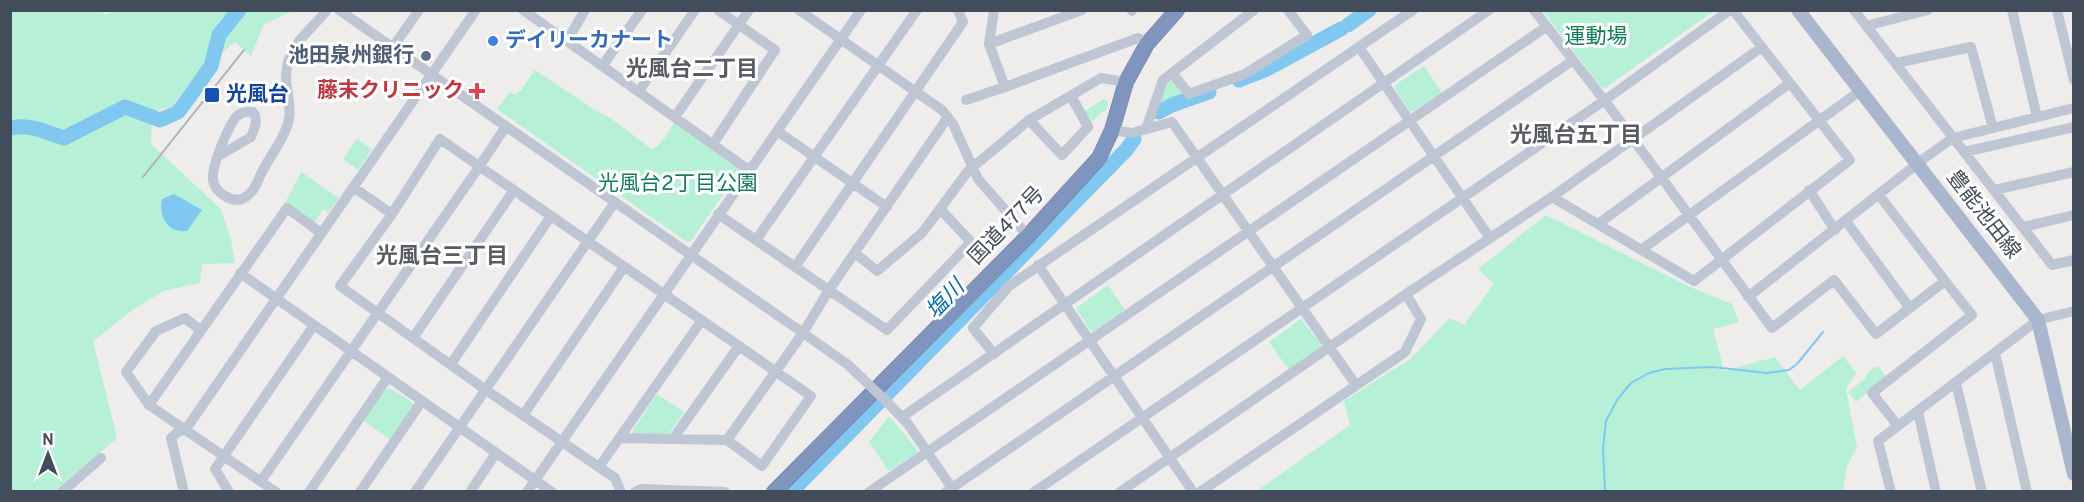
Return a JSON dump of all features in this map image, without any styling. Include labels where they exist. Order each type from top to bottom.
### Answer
[{"type":"highway","name":"国道477号","points":[[774,492],[1028,236],[1099,158],[1112,130],[1126,82],[1147,44],[1177,10]]},
{"type":"main road","name":"豊能池田線","points":[[1798,10],[2038,320],[2073,474]]},
{"type":"street","points":[[217,157],[213,166],[214,185],[225,196],[243,199],[252,192],[289,120],[286,80],[289,55],[327,10]]},
{"type":"street","points":[[339,10],[847,364],[902,417],[951,490],[1572,61]]},
{"type":"street","points":[[393,47],[419,10]]},
{"type":"street","points":[[184,492],[171,438],[186,429],[476,10]]},
{"type":"street","points":[[567,41],[585,10]]},
{"type":"street","points":[[603,65],[642,10]]},
{"type":"street","points":[[639,91],[695,10]]},
{"type":"street","points":[[712,144],[775,50],[718,10]]},
{"type":"street","points":[[675,117],[749,10]]},
{"type":"street","points":[[527,492],[861,10]]},
{"type":"street","points":[[756,240],[916,10]]},
{"type":"street","points":[[795,267],[963,22],[958,10]]},
{"type":"street","points":[[994,10],[989,44],[1005,87]]},
{"type":"street","points":[[989,44],[1082,10]]},
{"type":"street","points":[[1146,129],[1163,80],[1254,10]]},
{"type":"street","points":[[1172,73],[1189,94],[1245,74],[1306,35],[1288,10]]},
{"type":"street","points":[[994,354],[973,328],[1009,285],[1413,10]]},
{"type":"street","points":[[902,417],[1488,10]]},
{"type":"street","points":[[1534,10],[1605,100],[1772,328],[1834,280],[1876,334],[1945,281]]},
{"type":"street","points":[[1034,492],[1605,100],[1732,10],[1850,160],[1809,190],[1722,261],[1694,280],[1552,197]]},
{"type":"street","points":[[1854,10],[2052,265],[2073,260]]},
{"type":"street","points":[[1866,26],[1928,10]]},
{"type":"street","points":[[2012,10],[2037,117]]},
{"type":"street","points":[[2057,10],[2073,80]]},
{"type":"street","points":[[802,11],[942,110],[948,117],[984,188],[1028,236]]},
{"type":"street","points":[[528,12],[749,170]]},
{"type":"street","points":[[869,492],[1546,27]]},
{"type":"street","points":[[966,100],[1138,38],[1147,44]]},
{"type":"street","points":[[1359,47],[1490,238]]},
{"type":"street","points":[[1120,492],[1406,294],[1552,197],[1762,47]]},
{"type":"street","points":[[1896,63],[1971,47],[1993,128]]},
{"type":"street","points":[[855,253],[877,272],[922,233],[972,167],[1029,120],[1101,78],[1126,82]]},
{"type":"street","points":[[1598,224],[1790,83]]},
{"type":"street","points":[[1641,250],[1860,92]]},
{"type":"street","points":[[1029,120],[1062,155],[1088,127],[1071,96]]},
{"type":"street","points":[[1748,297],[1953,138],[2073,108]]},
{"type":"street","points":[[727,440],[803,333],[948,117]]},
{"type":"street","points":[[1112,130],[1132,133],[1173,122],[1356,385]]},
{"type":"street","points":[[261,481],[506,126]]},
{"type":"street","points":[[1964,152],[2073,127]]},
{"type":"street","points":[[777,130],[887,207]]},
{"type":"street","points":[[619,438],[727,440],[762,466],[810,396],[440,139],[392,214],[340,286],[615,478],[621,492]]},
{"type":"street","points":[[1994,190],[2073,172]]},
{"type":"street","points":[[353,187],[392,214]]},
{"type":"street","points":[[414,338],[514,190]]},
{"type":"street","points":[[1809,190],[1835,230]]},
{"type":"street","points":[[1879,195],[1972,315],[1872,393],[1898,426]]},
{"type":"street","points":[[416,492],[615,202]]},
{"type":"street","points":[[149,405],[287,208],[321,233]]},
{"type":"street","points":[[718,214],[887,330],[970,242],[940,210]]},
{"type":"street","points":[[2023,227],[2073,215]]},
{"type":"street","points":[[451,364],[551,216]]},
{"type":"street","points":[[1846,221],[1909,307]]},
{"type":"street","points":[[1038,265],[1193,492]]},
{"type":"street","points":[[524,414],[624,267]]},
{"type":"street","points":[[240,273],[552,492]]},
{"type":"street","points":[[1200,492],[1405,352],[1421,319],[1406,294]]},
{"type":"street","points":[[1891,492],[1878,441],[2038,320],[2073,311]]},
{"type":"street","points":[[200,330],[184,318],[156,331],[126,372],[149,405],[276,492]]},
{"type":"street","points":[[599,467],[702,320]]},
{"type":"street","points":[[229,492],[215,469],[314,325]]},
{"type":"street","points":[[673,439],[739,346]]},
{"type":"street","points":[[1995,353],[2027,492]]},
{"type":"street","points":[[309,492],[388,377]]},
{"type":"street","points":[[1956,383],[1982,492]]},
{"type":"street","points":[[360,492],[422,401]]},
{"type":"street","points":[[1918,412],[1936,492]]},
{"type":"street","points":[[470,492],[496,453]]},
{"type":"street","points":[[63,492],[101,458]]},
{"type":"street","points":[[635,492],[641,489],[725,492]]},
{"type":"green space","points":[[100,10],[105,15],[119,10],[293,11],[264,24],[251,56],[235,42],[203,67],[172,106],[152,112],[151,144],[221,209],[231,240],[235,263],[202,264],[200,283],[163,291],[134,309],[93,341],[117,438],[55,491],[11,491],[10,11]]},
{"type":"green space","name":"運動場","points":[[1543,11],[1714,11],[1605,88],[1601,87]]},
{"type":"green space","points":[[1424,66],[1442,93],[1412,112],[1395,89],[1395,85]]},
{"type":"green space","name":"光風台2丁目公園","points":[[535,70],[609,117],[652,149],[663,141],[675,121],[741,169],[691,241],[687,242],[497,109],[510,92],[515,95],[521,90]]},
{"type":"green space","points":[[1169,81],[1173,81],[1186,100],[1159,111],[1156,110]]},
{"type":"green space","points":[[1104,99],[1108,101],[1106,111],[1103,111],[1090,124],[1083,112]]},
{"type":"green space","points":[[357,139],[372,149],[358,170],[343,159]]},
{"type":"green space","points":[[301,172],[339,198],[328,213],[323,209],[314,223],[285,203]]},
{"type":"green space","points":[[1546,215],[1690,287],[1732,304],[1739,322],[1713,329],[1724,371],[1775,357],[1800,390],[1843,356],[1856,373],[1846,389],[1857,447],[1846,468],[1843,491],[1257,491],[1350,425],[1344,401],[1410,359],[1450,318],[1464,325],[1494,284],[1478,269]]},
{"type":"green space","points":[[1108,285],[1125,310],[1094,331],[1090,330],[1076,308]]},
{"type":"green space","points":[[1301,319],[1321,347],[1289,370],[1269,342]]},
{"type":"green space","points":[[1878,366],[1886,377],[1856,402],[1848,392],[1864,380],[1870,370]]},
{"type":"green space","points":[[390,388],[413,403],[415,407],[390,440],[363,420],[386,389]]},
{"type":"green space","points":[[657,394],[684,412],[668,435],[634,435],[633,430]]},
{"type":"green space","points":[[889,416],[916,448],[917,453],[889,471],[869,442]]},
{"type":"water","points":[[174,194],[202,210],[187,231],[174,229],[163,217],[162,199]]},
{"type":"waterway","points":[[10,128],[30,128],[64,138],[125,107],[160,120],[178,112],[211,66],[219,35],[239,10]]},
{"type":"waterway","name":"塩川","points":[[1348,25],[1369,10]]},
{"type":"waterway","name":"塩川","points":[[1239,80],[1267,69],[1341,29]]},
{"type":"waterway","name":"塩川","points":[[1159,112],[1209,92]]},
{"type":"waterway","name":"塩川","points":[[791,492],[1127,149],[1134,139]]},
{"type":"waterway","points":[[1605,492],[1603,449],[1606,421],[1617,400],[1631,383],[1649,373],[1665,369],[1713,367],[1767,373],[1789,370],[1797,364],[1823,332]]},
{"type":"railway","points":[[143,177],[244,50]]},
{"type":"place","name":"デイリーカナート","points":[[493,41]]},
{"type":"place","name":"池田泉州銀行","points":[[426,56]]},
{"type":"place","name":"藤末クリニック","points":[[477,91]]},
{"type":"place","name":"光風台","points":[[212,95]]},
{"type":"district","name":"光風台二丁目","points":[[692,70]]},
{"type":"district","name":"光風台五丁目","points":[[1576,136]]},
{"type":"district","name":"光風台三丁目","points":[[442,257]]}]
